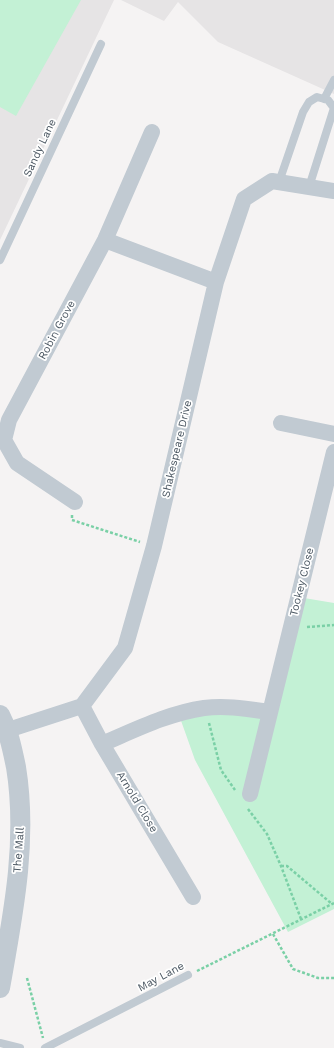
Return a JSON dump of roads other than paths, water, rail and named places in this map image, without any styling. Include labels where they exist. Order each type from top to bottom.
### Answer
[{"type":"street","name":"Robin Grove","points":[[75,502],[17,463],[4,440],[9,420],[105,240],[152,132]]},
{"type":"street","name":"Shakespeare Drive","points":[[82,706],[125,648],[154,546],[216,282],[244,198],[272,181],[334,191]]},
{"type":"street","points":[[105,240],[216,282]]},
{"type":"street","points":[[281,423],[334,434]]},
{"type":"street","name":"Tookey Close","points":[[245,798],[269,712],[334,452]]},
{"type":"street","points":[[4,723],[82,706]]},
{"type":"street","name":"Arnold Close","points":[[82,706],[102,744],[193,897]]},
{"type":"street","points":[[102,744],[152,723],[204,708],[227,707],[269,712]]},
{"type":"street","name":"The Mall","points":[[0,987],[21,850],[21,808],[4,723]]},
{"type":"lane","name":"Sandy Lane","points":[[0,260],[101,44]]},
{"type":"lane","points":[[324,99],[334,80]]},
{"type":"lane","points":[[280,182],[303,112],[310,102],[317,97],[328,100],[334,108],[309,186]]},
{"type":"lane","name":"May Lane","points":[[45,1048],[188,975]]},
{"type":"lane","points":[[0,1043],[20,1048]]}]
